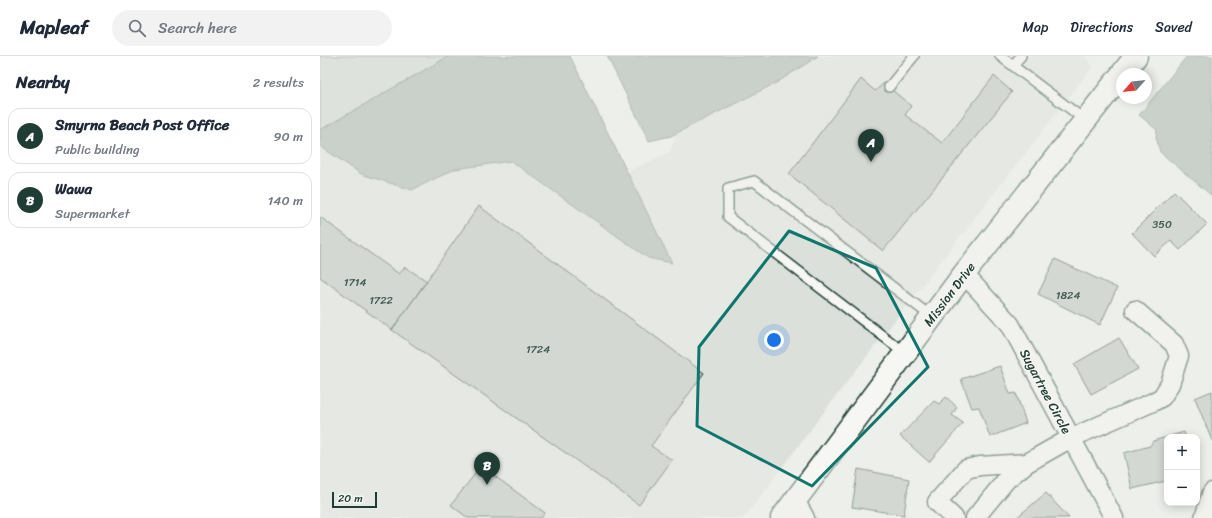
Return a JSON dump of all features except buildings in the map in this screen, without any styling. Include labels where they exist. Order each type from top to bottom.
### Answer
[{"type":"street","name":"Mission Drive","points":[[1127,68],[1136,56]]},
{"type":"street","name":"Mission Drive","points":[[782,518],[800,509],[905,353],[964,274],[1116,82]]},
{"type":"street","name":"Sugartree Circle","points":[[964,274],[1010,324],[1114,518]]},
{"type":"street","points":[[975,518],[1006,479],[1027,463],[1071,438],[1153,402],[1162,396],[1170,384],[1179,356],[1174,344],[1134,310]]},
{"type":"street","points":[[954,518],[937,502],[966,469],[980,466],[1027,463]]},
{"type":"street","points":[[1204,518],[1212,492]]},
{"type":"lane","points":[[888,86],[914,56]]},
{"type":"lane","points":[[1000,56],[1086,120]]},
{"type":"lane","points":[[1013,65],[1020,56]]},
{"type":"lane","points":[[905,353],[728,217],[728,188],[754,181],[932,318]]},
{"type":"highlighted area","points":[[789,231],[876,268],[928,367],[812,486],[697,426],[699,347]]},
{"type":"shaded area","points":[[320,56],[449,56],[320,130]]},
{"type":"shaded area","points":[[449,56],[570,56],[672,263],[648,258],[511,161],[455,169],[412,190],[361,174],[320,146],[320,130]]},
{"type":"shaded area","points":[[607,56],[818,56],[778,82],[671,136],[649,141]]},
{"type":"shaded area","points":[[818,56],[1085,56],[1092,67],[840,391],[744,518],[320,518],[320,146],[361,174],[412,190],[454,169],[511,161],[648,258],[672,263],[627,172],[670,152],[677,133],[778,82]]},
{"type":"shaded area","points":[[1187,56],[1212,56],[1212,196],[1160,152],[1156,137],[1157,130],[1139,115],[1148,104],[1152,104],[1152,99]]},
{"type":"place","name":"Smyrna Beach Post Office","points":[[871,162]]},
{"type":"place","name":"Wawa","points":[[487,485]]}]
